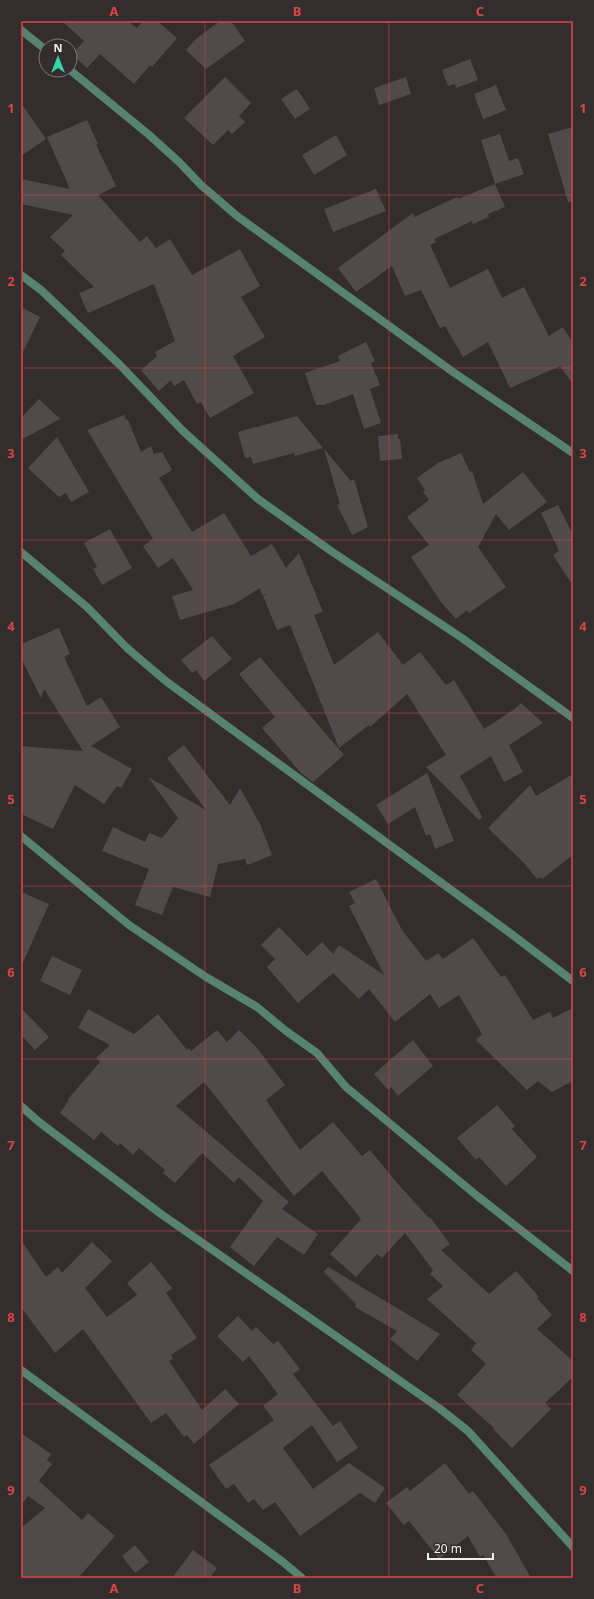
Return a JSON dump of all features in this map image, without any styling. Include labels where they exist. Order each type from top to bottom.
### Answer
[{"type":"street","points":[[21,30],[38,44]]},
{"type":"street","points":[[78,77],[148,134],[179,162],[201,185],[237,216],[453,372],[573,453]]},
{"type":"street","points":[[21,275],[41,290],[114,359],[183,431],[258,499],[331,551],[462,638],[573,718]]},
{"type":"street","points":[[21,552],[87,607],[127,648],[167,682],[510,933],[573,981]]},
{"type":"street","points":[[21,836],[129,925],[206,977],[257,1007],[286,1031],[317,1053],[346,1087],[476,1195],[573,1271]]},
{"type":"street","points":[[21,1106],[39,1122],[161,1214],[439,1408],[468,1431],[573,1547]]},
{"type":"street","points":[[21,1370],[283,1562],[302,1578]]},
{"type":"building","points":[[62,21],[128,21],[137,28],[143,21],[157,21],[177,38],[152,67],[150,65],[134,84],[100,54],[87,68],[78,60],[78,48],[84,41]]},
{"type":"building","points":[[220,21],[231,21],[245,41],[206,69],[186,50],[197,38]]},
{"type":"building","points":[[470,59],[478,80],[456,88],[455,84],[448,86],[442,70]]},
{"type":"building","points":[[225,77],[251,103],[239,116],[245,122],[232,134],[228,130],[213,145],[184,118]]},
{"type":"building","points":[[406,77],[411,94],[379,105],[374,88]]},
{"type":"building","points":[[496,85],[506,110],[483,119],[474,94]]},
{"type":"building","points":[[297,89],[310,109],[295,119],[281,99]]},
{"type":"building","points":[[21,103],[46,139],[21,156]]},
{"type":"building","points":[[87,120],[98,144],[96,145],[116,186],[98,195],[140,242],[147,236],[156,248],[170,239],[192,275],[240,249],[260,286],[241,297],[265,337],[233,356],[254,393],[210,418],[201,402],[197,404],[184,380],[174,386],[171,380],[159,391],[141,370],[157,356],[155,352],[175,341],[154,284],[88,313],[79,293],[94,287],[61,255],[65,251],[50,237],[73,215],[21,204],[21,179],[70,189],[47,137]]},
{"type":"building","points":[[573,127],[573,202],[568,202],[548,134]]},
{"type":"building","points":[[500,134],[509,161],[518,158],[524,174],[495,184],[481,140]]},
{"type":"building","points":[[336,135],[347,155],[314,175],[302,155]]},
{"type":"building","points":[[495,184],[505,207],[488,214],[489,217],[473,224],[472,221],[434,239],[436,242],[430,245],[450,288],[488,269],[502,298],[524,287],[549,336],[563,327],[573,343],[573,384],[560,366],[510,388],[488,342],[463,357],[445,326],[440,328],[421,290],[405,296],[392,266],[356,292],[338,268],[413,213],[414,217],[457,197],[458,199]]},
{"type":"building","points":[[376,189],[386,211],[333,232],[324,209]]},
{"type":"building","points":[[21,307],[40,317],[21,356]]},
{"type":"building","points":[[366,342],[375,361],[371,363],[380,385],[370,389],[381,423],[364,429],[353,394],[324,405],[316,405],[305,373],[340,361],[338,356]]},
{"type":"building","points":[[39,399],[60,419],[21,440],[21,418]]},
{"type":"building","points":[[124,415],[126,420],[128,420],[141,452],[151,446],[154,454],[162,452],[172,470],[159,478],[192,532],[224,513],[251,556],[272,544],[286,568],[299,553],[323,612],[314,615],[334,665],[378,632],[403,665],[420,652],[446,685],[454,680],[484,729],[521,703],[543,723],[509,745],[523,772],[504,782],[491,756],[460,776],[482,817],[479,820],[426,767],[446,755],[407,694],[370,727],[369,725],[339,748],[290,625],[277,630],[263,596],[266,594],[262,595],[260,588],[234,604],[180,620],[172,596],[193,590],[173,558],[158,568],[143,546],[153,539],[87,430]]},
{"type":"building","points":[[297,416],[323,448],[295,456],[294,453],[253,464],[251,457],[245,458],[238,432]]},
{"type":"building","points":[[398,434],[402,459],[380,461],[378,436]]},
{"type":"building","points":[[57,437],[89,492],[71,502],[66,493],[59,497],[28,468]]},
{"type":"building","points":[[324,449],[351,481],[354,479],[368,527],[352,535],[337,505],[340,504]]},
{"type":"building","points":[[461,453],[470,472],[472,471],[483,504],[523,472],[547,502],[509,530],[496,514],[478,547],[506,587],[469,613],[467,610],[456,619],[441,602],[411,557],[429,545],[407,517],[429,500],[423,492],[425,490],[417,478],[438,463]]},
{"type":"building","points":[[558,505],[573,535],[573,586],[553,555],[559,551],[541,513]]},
{"type":"building","points":[[110,529],[132,568],[102,585],[93,569],[97,567],[84,543]]},
{"type":"building","points":[[59,628],[70,654],[64,657],[87,706],[101,697],[120,727],[91,746],[132,769],[121,788],[117,786],[104,804],[75,785],[53,829],[21,814],[21,746],[83,751],[44,689],[41,698],[21,658],[21,644]]},
{"type":"building","points":[[212,636],[232,659],[204,681],[196,670],[192,673],[181,660]]},
{"type":"building","points":[[260,657],[344,755],[313,782],[301,773],[262,728],[275,717],[239,674]]},
{"type":"building","points":[[184,745],[230,805],[240,788],[260,824],[272,855],[247,865],[245,859],[218,864],[210,897],[173,887],[162,915],[135,905],[149,869],[102,851],[113,827],[145,842],[149,833],[162,838],[178,818],[148,777],[206,810],[167,758]]},
{"type":"building","points":[[427,773],[454,841],[435,849],[430,834],[426,836],[415,807],[388,824],[376,805]]},
{"type":"building","points":[[573,774],[573,855],[542,879],[540,877],[537,879],[524,863],[488,828],[530,785],[536,796]]},
{"type":"building","points":[[376,879],[402,930],[426,961],[438,953],[443,959],[473,938],[501,977],[505,975],[533,1020],[550,1012],[553,1018],[573,1008],[573,1081],[552,1092],[538,1081],[527,1090],[476,1040],[482,1034],[459,995],[439,1008],[430,994],[395,1022],[369,989],[359,999],[333,973],[298,1003],[267,967],[275,959],[261,945],[279,927],[307,956],[322,942],[333,954],[339,945],[384,975],[349,906],[355,903],[349,892]]},
{"type":"building","points":[[21,892],[49,904],[21,967]]},
{"type":"building","points":[[52,956],[82,970],[70,995],[40,981]]},
{"type":"building","points":[[21,1008],[49,1037],[35,1050],[21,1035]]},
{"type":"building","points":[[88,1009],[134,1034],[158,1014],[187,1050],[188,1048],[191,1051],[217,1030],[227,1042],[239,1030],[257,1048],[285,1085],[266,1100],[300,1150],[333,1122],[362,1156],[370,1150],[398,1184],[429,1218],[430,1217],[450,1244],[441,1250],[489,1294],[516,1271],[539,1297],[537,1298],[552,1315],[537,1329],[573,1361],[573,1377],[545,1403],[551,1409],[512,1448],[493,1429],[494,1428],[457,1395],[486,1364],[471,1350],[476,1343],[427,1299],[443,1286],[430,1274],[433,1270],[405,1233],[382,1258],[377,1254],[356,1277],[330,1254],[361,1219],[322,1171],[294,1196],[204,1082],[176,1106],[289,1202],[282,1209],[318,1234],[304,1255],[277,1237],[254,1266],[230,1247],[263,1201],[239,1177],[234,1183],[202,1153],[175,1183],[163,1173],[165,1170],[139,1148],[133,1155],[120,1143],[118,1146],[101,1132],[94,1140],[60,1113],[69,1100],[68,1099],[100,1062],[96,1058],[110,1045],[78,1028]]},
{"type":"building","points":[[413,1040],[433,1066],[398,1096],[391,1087],[388,1090],[374,1074]]},
{"type":"building","points":[[497,1105],[515,1126],[512,1129],[537,1157],[506,1186],[479,1157],[476,1160],[457,1138]]},
{"type":"building","points":[[21,1240],[46,1277],[58,1267],[62,1273],[92,1242],[112,1261],[85,1288],[107,1317],[137,1295],[127,1283],[151,1262],[172,1288],[166,1293],[197,1338],[171,1355],[173,1359],[169,1361],[202,1410],[225,1389],[239,1404],[194,1444],[187,1435],[184,1437],[166,1413],[151,1423],[83,1329],[55,1353],[21,1307]]},
{"type":"building","points":[[328,1267],[440,1334],[417,1361],[390,1339],[397,1331],[355,1307],[356,1304],[324,1272]]},
{"type":"building","points":[[238,1316],[252,1331],[256,1327],[273,1344],[278,1341],[300,1369],[293,1374],[333,1426],[340,1421],[358,1448],[337,1462],[312,1425],[283,1448],[313,1489],[349,1463],[385,1488],[375,1503],[360,1493],[300,1536],[275,1502],[263,1510],[254,1499],[248,1503],[234,1484],[226,1489],[209,1465],[274,1420],[263,1406],[278,1394],[249,1356],[243,1362],[217,1336]]},
{"type":"building","points":[[21,1433],[51,1454],[47,1460],[52,1464],[39,1481],[82,1520],[88,1513],[115,1536],[78,1578],[21,1578],[21,1528],[45,1508],[28,1496],[21,1505]]},
{"type":"building","points":[[445,1463],[469,1494],[473,1491],[506,1534],[531,1578],[497,1578],[483,1555],[480,1557],[468,1536],[439,1559],[409,1521],[404,1525],[386,1503],[407,1487],[410,1491]]},
{"type":"building","points":[[135,1545],[149,1562],[135,1573],[122,1556]]},
{"type":"building","points":[[193,1550],[217,1568],[210,1578],[172,1578]]}]
